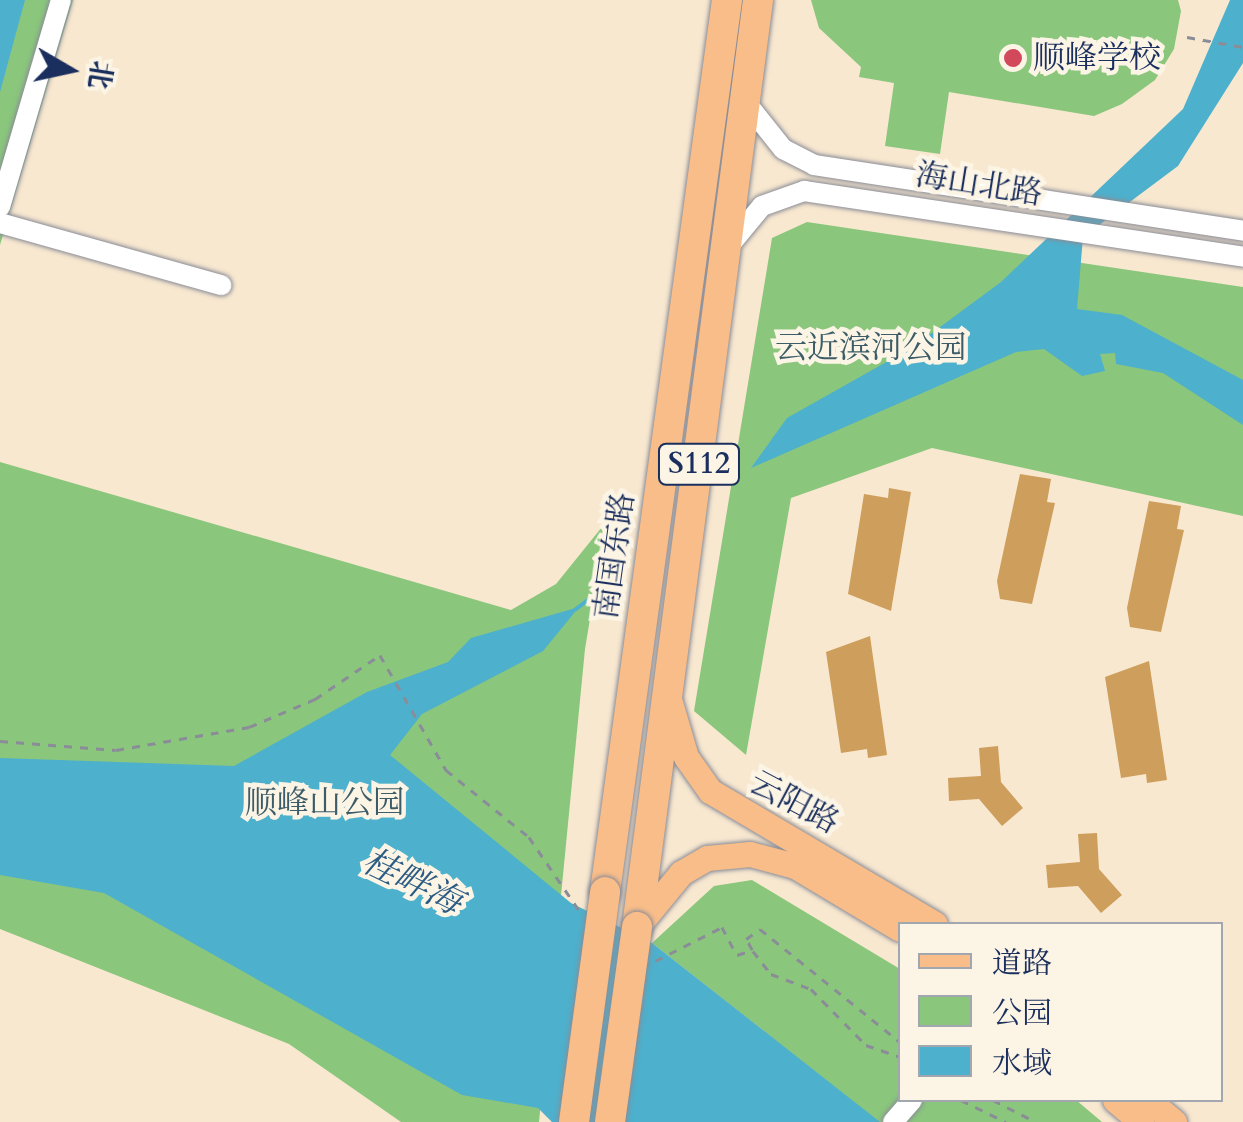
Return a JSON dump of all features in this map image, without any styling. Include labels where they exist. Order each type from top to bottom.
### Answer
[{"type":"highway","name":"南国东路","points":[[574,1122],[727,0]]},
{"type":"highway","name":"S112","points":[[610,1122],[748,105],[758,0]]},
{"type":"main road","name":"云阳路","points":[[669,699],[686,757],[710,791],[904,920]]},
{"type":"main road","name":"云阳路","points":[[637,927],[681,872],[740,854],[795,866],[904,920]]},
{"type":"main road","points":[[1117,1102],[1141,1122]]},
{"type":"main road","points":[[1150,1102],[1174,1122]]},
{"type":"street","points":[[0,207],[60,0]]},
{"type":"street","name":"海山北路","points":[[748,105],[783,149],[814,165],[1243,231]]},
{"type":"street","name":"海山北路","points":[[727,248],[762,206],[804,192],[1243,257]]},
{"type":"street","points":[[0,223],[221,286]]},
{"type":"street","points":[[893,1122],[910,1102]]},
{"type":"path","points":[[1187,37],[1243,46]]},
{"type":"path","points":[[0,741],[116,750],[249,726],[315,699],[364,660],[380,655],[392,666],[446,770],[485,799]]},
{"type":"path","points":[[760,929],[898,1040]]},
{"type":"path","points":[[752,950],[771,974],[811,990],[866,1045],[898,1055]]},
{"type":"path","points":[[965,1102],[1006,1122]]},
{"type":"path","points":[[997,1102],[1036,1122]]},
{"type":"green space","points":[[0,0],[73,0],[0,245]]},
{"type":"green space","points":[[811,0],[1178,0],[1181,11],[1174,49],[1155,80],[1122,104],[1094,116],[949,92],[940,154],[885,146],[894,83],[859,77],[861,67],[819,28]]},
{"type":"green space","name":"云近滨河公园","points":[[807,222],[1243,287],[1243,516],[932,448],[791,498],[746,755],[694,711],[772,238]]},
{"type":"green space","name":"顺峰山公园","points":[[0,462],[511,610],[556,584],[606,522],[585,649],[539,1122],[401,1122],[289,1044],[0,929]]},
{"type":"green space","points":[[752,880],[898,968],[898,1102],[1078,1102],[1102,1122],[879,1122],[652,943],[714,886]]},
{"type":"water","points":[[0,0],[25,0],[0,92]]},
{"type":"water","points":[[1230,0],[1243,0],[1243,63],[1178,166],[1083,237],[1077,309],[1122,315],[1243,380],[1243,425],[1163,373],[1116,364],[1115,353],[1100,354],[1105,371],[1082,376],[1044,349],[1016,352],[751,468],[787,418],[913,347],[1001,282],[1183,109]]},
{"type":"water","name":"桂畔海","points":[[579,607],[543,651],[422,714],[390,755],[571,903],[652,943],[880,1122],[552,1122],[538,1108],[462,1095],[104,893],[0,875],[0,758],[234,766],[367,692],[448,662],[471,638]]},
{"type":"building","points":[[1020,474],[1051,479],[1047,502],[1055,503],[1032,604],[1000,599],[997,581]]},
{"type":"building","points":[[889,488],[911,492],[891,611],[848,594],[864,494],[888,498]]},
{"type":"building","points":[[1149,501],[1181,506],[1177,529],[1184,530],[1161,632],[1130,627],[1127,608]]},
{"type":"building","points":[[870,636],[887,755],[868,758],[867,749],[841,753],[826,652]]},
{"type":"building","points":[[1149,661],[1167,780],[1147,783],[1146,774],[1121,778],[1105,677]]},
{"type":"building","points":[[998,746],[1001,782],[1023,808],[1002,826],[979,799],[949,801],[948,778],[981,776],[979,748]]},
{"type":"building","points":[[1097,833],[1099,869],[1122,895],[1101,913],[1078,886],[1048,888],[1046,865],[1080,862],[1078,834]]},
{"type":"waterway","points":[[576,609],[588,600]]},
{"type":"place","name":"顺峰学校","points":[[1013,58]]}]
